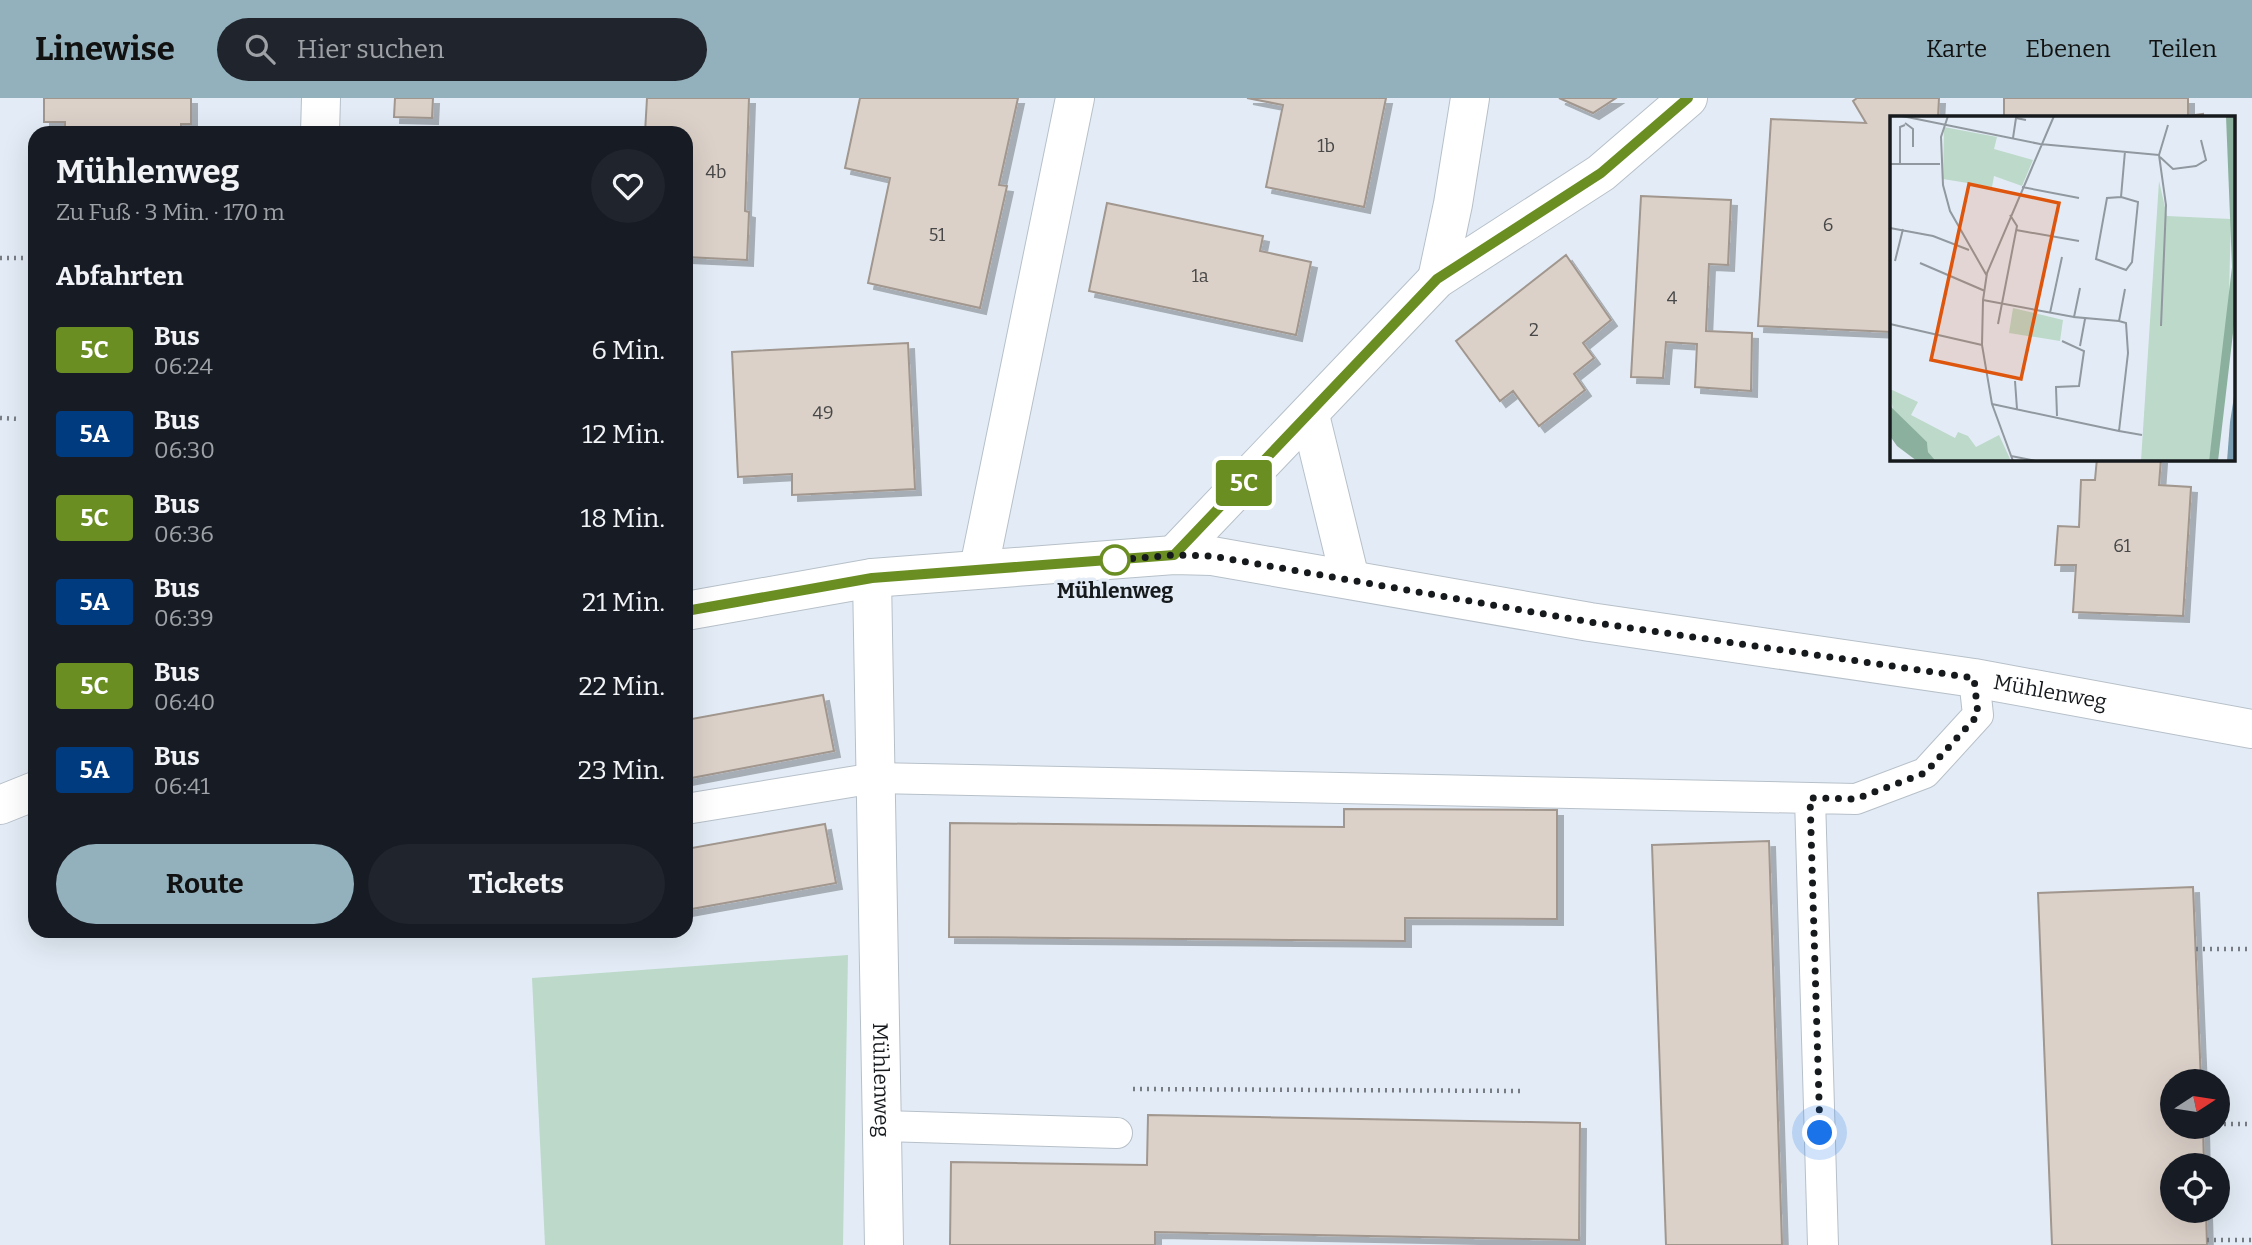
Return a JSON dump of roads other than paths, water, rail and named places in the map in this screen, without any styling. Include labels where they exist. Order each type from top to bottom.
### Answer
[{"type":"street","points":[[320,126],[321,98]]},
{"type":"street","points":[[979,569],[1076,98]]},
{"type":"street","points":[[1437,279],[1453,204],[1469,98]]},
{"type":"street","points":[[1174,555],[1437,279],[1601,173],[1688,98]]},
{"type":"street","points":[[1310,415],[1350,579]]},
{"type":"street","name":"Mühlenweg","points":[[693,610],[872,578],[1174,555],[1212,556],[1590,622],[1974,678],[2252,729]]},
{"type":"street","name":"Mühlenweg","points":[[872,578],[884,1245]]},
{"type":"street","points":[[0,805],[28,794]]},
{"type":"lane","points":[[693,808],[875,778],[1856,799],[1925,773],[1978,715],[1974,678]]},
{"type":"lane","points":[[1810,798],[1823,1245]]},
{"type":"lane","points":[[883,1126],[1116,1133]]},
{"type":"place","name":"Mühlenweg","points":[[1115,560]]}]
